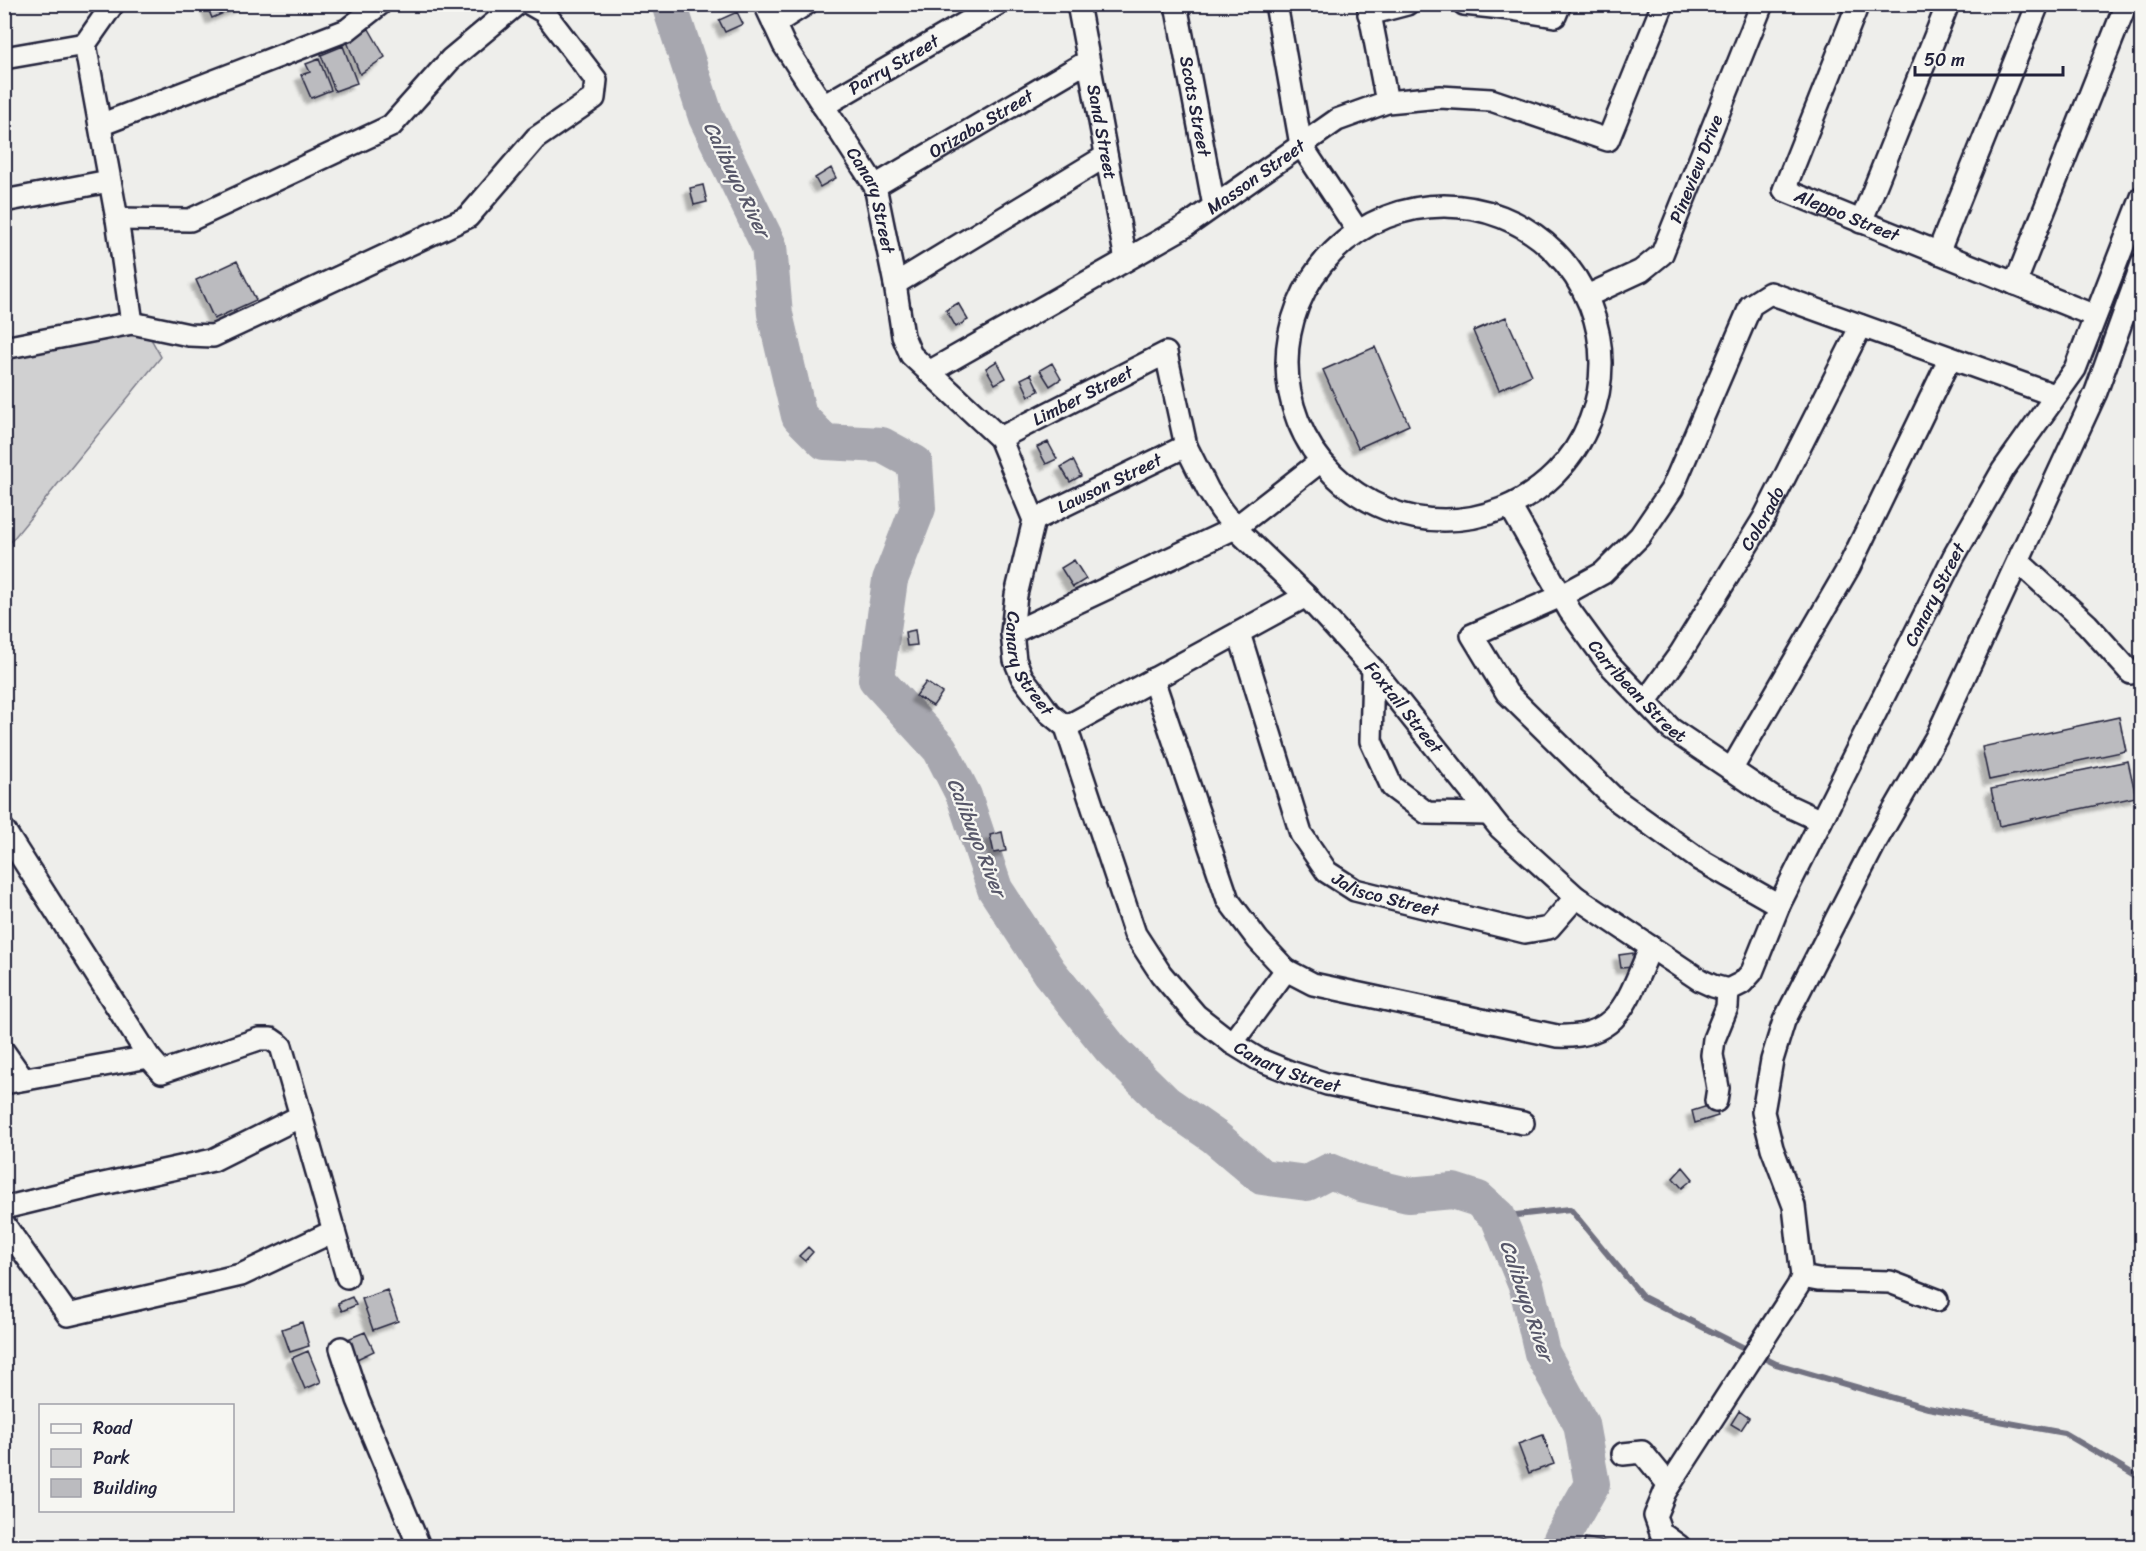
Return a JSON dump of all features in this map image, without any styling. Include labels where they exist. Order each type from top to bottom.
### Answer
[{"type":"street","points":[[4,58],[85,44],[113,4]]},
{"type":"street","points":[[100,125],[347,30],[380,4]]},
{"type":"street","points":[[117,219],[189,220],[391,126],[451,59],[517,4]]},
{"type":"street","name":"Canary Street","points":[[765,4],[783,45],[875,186],[903,336],[911,355],[1000,438],[1034,520],[1016,595],[1012,633],[1015,660],[1022,677],[1049,713],[1066,727],[1135,934],[1161,974],[1196,1015],[1232,1043],[1258,1059],[1327,1084],[1523,1123]]},
{"type":"street","points":[[774,24],[806,4]]},
{"type":"street","name":"Parry Street","points":[[823,106],[998,4]]},
{"type":"street","name":"Sand Street","points":[[1077,4],[1126,260]]},
{"type":"street","name":"Scots Street","points":[[1176,4],[1214,206]]},
{"type":"street","points":[[1276,4],[1301,145],[1358,231]]},
{"type":"street","points":[[1387,102],[1368,9],[1407,4]]},
{"type":"street","points":[[1464,4],[1555,16],[1560,4]]},
{"type":"street","name":"Masson Street","points":[[929,372],[1186,226],[1337,120],[1387,102],[1440,98],[1491,100],[1608,140],[1663,4]]},
{"type":"street","name":"Pineview Drive","points":[[1587,296],[1641,271],[1662,254],[1762,4]]},
{"type":"street","name":"Aleppo Street","points":[[1858,4],[1784,190],[2095,316]]},
{"type":"street","points":[[1861,222],[1948,4]]},
{"type":"street","points":[[1938,253],[2038,4]]},
{"type":"street","points":[[2015,284],[2126,4]]},
{"type":"street","points":[[4,348],[132,323],[189,335],[213,336],[468,217],[536,138],[594,98],[596,80],[540,7]]},
{"type":"street","points":[[85,44],[117,219],[132,323]]},
{"type":"street","name":"Orizaba Street","points":[[875,186],[1088,62]]},
{"type":"street","points":[[895,284],[1106,156]]},
{"type":"street","points":[[4,201],[109,181]]},
{"type":"street","name":"Canary Street","points":[[1728,990],[1742,983],[1752,972],[1779,905],[1954,556],[2003,470],[2054,395],[2075,369],[2142,197]]},
{"type":"street","points":[[1435,206],[1475,209],[1514,222],[1548,244],[1570,268],[1587,296],[1597,323],[1602,352],[1600,390],[1589,426],[1569,458],[1549,479],[1510,506],[1483,515],[1454,520],[1420,518],[1387,509],[1357,494],[1337,479],[1321,461],[1299,424],[1287,382],[1288,338],[1301,297],[1316,272],[1335,250],[1358,231],[1395,214],[1435,206]]},
{"type":"street","points":[[1679,1546],[1662,1533],[1655,1516],[1670,1485],[1713,1415],[1800,1281],[1794,1206],[1769,1138],[1763,1112],[1772,1060],[1784,1021],[1875,843],[1937,736],[2096,392],[2142,264]]},
{"type":"street","points":[[1779,905],[1701,860],[1615,799],[1507,693],[1472,636],[1562,596],[1603,573],[1640,536],[1672,489],[1750,305],[1770,293],[2054,395]]},
{"type":"street","name":"Colorado","points":[[1645,702],[1680,654],[1764,518],[1861,326]]},
{"type":"street","name":"Limber Street","points":[[1000,438],[1166,353]]},
{"type":"street","name":"Foxtail Street","points":[[1166,353],[1186,446],[1208,490],[1235,528],[1306,596],[1373,669],[1500,828],[1576,897],[1700,980],[1728,990]]},
{"type":"street","points":[[1731,770],[1849,567],[1950,358]]},
{"type":"street","name":"Lawson Street","points":[[1034,520],[1186,446]]},
{"type":"street","points":[[1012,633],[1235,528],[1321,461]]},
{"type":"street","name":"Carribean Street","points":[[1510,506],[1570,611],[1608,663],[1671,729],[1778,801],[1821,820]]},
{"type":"street","points":[[2019,562],[2087,624],[2131,673]]},
{"type":"street","points":[[1066,727],[1306,596]]},
{"type":"street","name":"Jalisco Street","points":[[1239,633],[1301,834],[1327,872],[1355,890],[1526,932],[1550,928],[1576,897]]},
{"type":"street","points":[[1373,669],[1371,741],[1392,788],[1427,813],[1489,814]]},
{"type":"street","points":[[1153,679],[1228,900],[1258,940],[1286,970],[1313,984],[1557,1036],[1578,1036],[1599,1030],[1615,1018],[1625,1004],[1651,947]]},
{"type":"street","points":[[4,830],[149,1058],[162,1072],[259,1040],[271,1040],[281,1046],[347,1277]]},
{"type":"street","points":[[1232,1043],[1286,970]]},
{"type":"street","points":[[1716,1101],[1718,1088],[1712,1055],[1714,1039],[1727,1007],[1728,990]]},
{"type":"street","points":[[4,1052],[14,1081],[149,1058]]},
{"type":"street","points":[[4,1208],[213,1160],[301,1116]]},
{"type":"street","points":[[4,1224],[68,1315],[241,1275],[334,1231]]},
{"type":"street","points":[[1800,1281],[1890,1282],[1937,1300]]},
{"type":"street","points":[[341,1348],[358,1400],[419,1546]]},
{"type":"street","points":[[1623,1454],[1642,1452],[1670,1485]]},
{"type":"green space","points":[[122,332],[150,337],[161,357],[5,549],[5,353]]},
{"type":"building","points":[[206,4],[239,4],[240,6],[212,18]]},
{"type":"building","points":[[737,12],[743,24],[725,32],[719,20]]},
{"type":"building","points":[[369,29],[385,57],[360,74],[346,39]]},
{"type":"building","points":[[343,46],[357,83],[335,91],[321,55]]},
{"type":"building","points":[[319,59],[331,90],[311,98],[301,75],[310,72],[306,64]]},
{"type":"building","points":[[831,168],[836,178],[820,187],[815,178]]},
{"type":"building","points":[[703,185],[707,202],[694,205],[690,188]]},
{"type":"building","points":[[237,261],[256,300],[214,319],[196,280]]},
{"type":"building","points":[[958,303],[968,320],[956,327],[946,310]]},
{"type":"building","points":[[1506,317],[1532,375],[1499,390],[1473,331]]},
{"type":"building","points":[[1375,347],[1409,425],[1358,448],[1323,370]]},
{"type":"building","points":[[997,361],[1006,378],[995,384],[986,368]]},
{"type":"building","points":[[1052,363],[1061,379],[1050,386],[1040,370]]},
{"type":"building","points":[[1031,374],[1039,391],[1029,396],[1021,379]]},
{"type":"building","points":[[1048,442],[1057,459],[1046,464],[1037,447]]},
{"type":"building","points":[[1073,460],[1081,476],[1070,482],[1061,467]]},
{"type":"building","points":[[1074,560],[1086,579],[1073,587],[1061,568]]},
{"type":"building","points":[[915,630],[917,645],[907,646],[905,632]]},
{"type":"building","points":[[926,682],[942,693],[933,706],[916,696]]},
{"type":"building","points":[[2119,717],[2126,751],[1989,780],[1982,747]]},
{"type":"building","points":[[2128,761],[2136,797],[1999,826],[1991,789]]},
{"type":"building","points":[[1002,832],[1006,851],[994,853],[990,835]]},
{"type":"building","points":[[1633,953],[1634,967],[1621,968],[1619,955]]},
{"type":"building","points":[[1714,1104],[1718,1116],[1695,1123],[1692,1111]]},
{"type":"building","points":[[1683,1167],[1693,1179],[1682,1188],[1673,1178]]},
{"type":"building","points":[[808,1247],[813,1252],[805,1261],[799,1256]]},
{"type":"building","points":[[387,1290],[398,1321],[373,1330],[362,1299]]},
{"type":"building","points":[[352,1297],[356,1305],[342,1311],[338,1303]]},
{"type":"building","points":[[302,1322],[309,1346],[290,1352],[282,1329]]},
{"type":"building","points":[[365,1332],[374,1351],[357,1359],[348,1339]]},
{"type":"building","points":[[308,1351],[321,1382],[305,1389],[292,1358]]},
{"type":"building","points":[[1739,1411],[1749,1418],[1741,1430],[1731,1424]]},
{"type":"building","points":[[1543,1435],[1554,1464],[1529,1473],[1518,1444]]},
{"type":"building","points":[[1585,1538],[1613,1543],[1612,1546],[1583,1546]]},
{"type":"waterway","name":"Calibuyo River","points":[[669,4],[706,117],[769,246],[775,314],[799,416],[825,442],[882,445],[915,463],[918,508],[890,580],[876,679],[940,749],[964,796],[995,889],[1049,972],[1111,1049],[1166,1103],[1215,1137],[1262,1177],[1307,1183],[1330,1171],[1361,1184],[1408,1195],[1453,1191],[1478,1199],[1498,1217],[1527,1288],[1542,1353],[1581,1424],[1592,1484],[1561,1539]]},
{"type":"waterway","points":[[1498,1217],[1570,1209],[1643,1297],[1776,1364],[1928,1408],[2064,1433],[2142,1479]]}]
